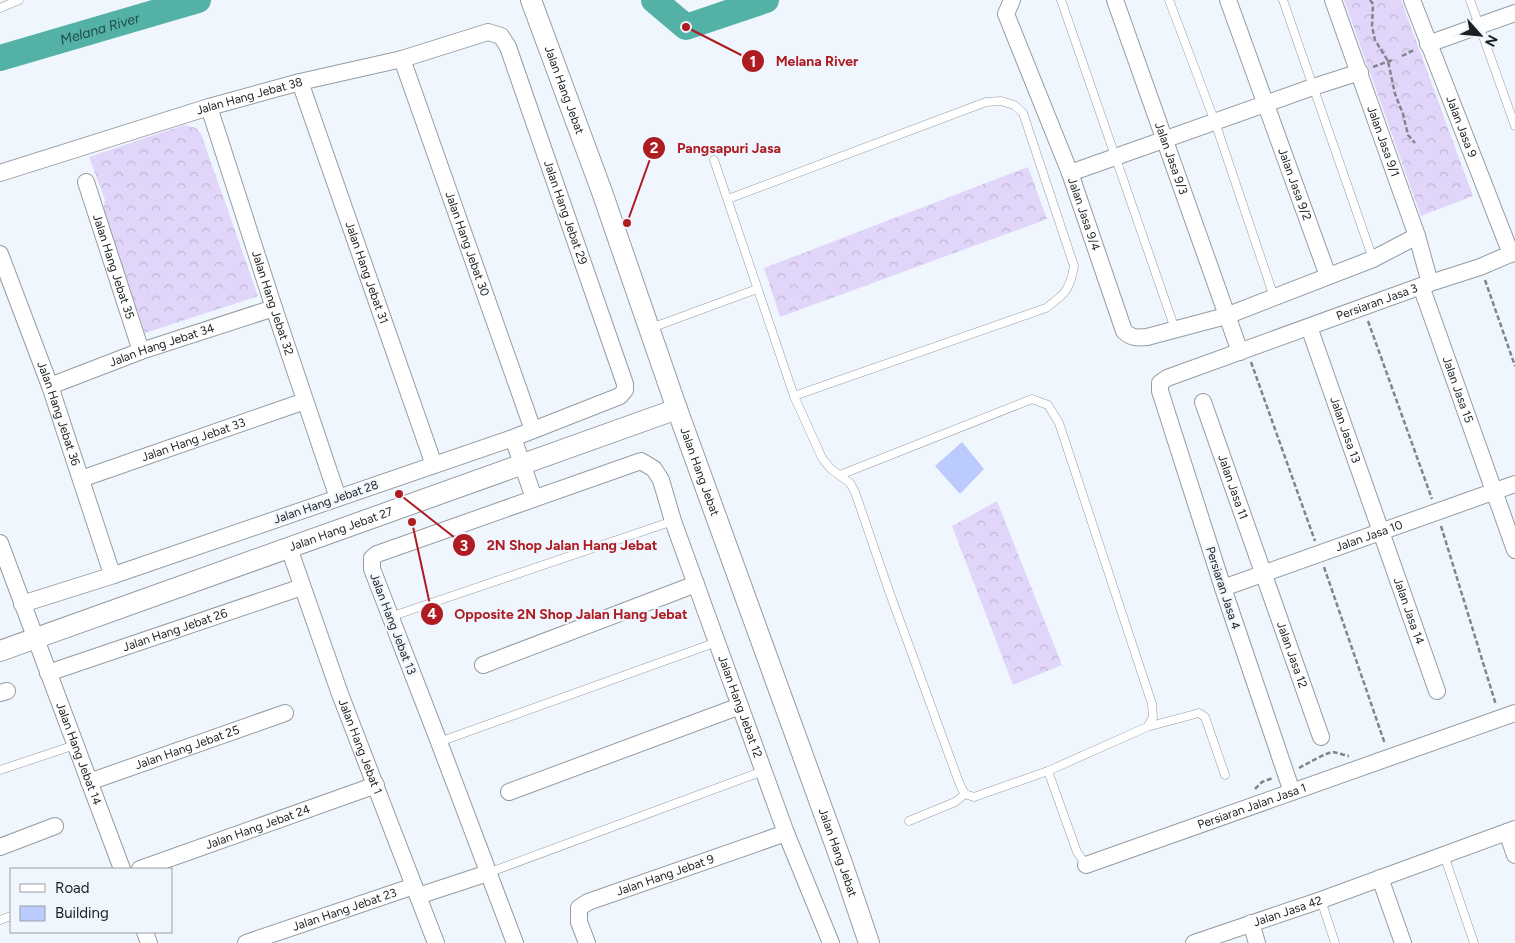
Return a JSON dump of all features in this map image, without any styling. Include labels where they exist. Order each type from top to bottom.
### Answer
[{"type":"street","name":"Jalan Hang Jebat","points":[[532,0],[869,943]]},
{"type":"street","name":"Jalan Jasa 9/4","points":[[1012,0],[1006,14],[1070,173],[1124,331],[1129,336],[1137,338],[1226,316],[1328,276]]},
{"type":"street","name":"Jalan Jasa 9/3","points":[[1115,0],[1226,316]]},
{"type":"street","name":"Jalan Jasa 9/2","points":[[1228,0],[1328,276]]},
{"type":"street","name":"Jalan Jasa 9/1","points":[[1333,0],[1417,236],[1426,285]]},
{"type":"street","name":"Jalan Jasa 9","points":[[1412,0],[1513,253]]},
{"type":"street","points":[[1428,44],[1515,13]]},
{"type":"street","name":"Jalan Hang Jebat 38","points":[[0,172],[209,107],[300,82],[402,59],[488,32],[501,36]]},
{"type":"street","name":"Jalan Hang Jebat 29","points":[[501,36],[508,47],[625,384],[625,390]]},
{"type":"street","name":"Jalan Hang Jebat 30","points":[[402,59],[533,430]]},
{"type":"street","points":[[1070,173],[1360,72]]},
{"type":"street","name":"Jalan Hang Jebat 31","points":[[300,82],[434,465]]},
{"type":"street","name":"Jalan Hang Jebat 32","points":[[209,107],[338,498]]},
{"type":"street","name":"Jalan Hang Jebat 35","points":[[86,182],[141,351]]},
{"type":"street","points":[[1328,276],[1373,258],[1417,236]]},
{"type":"street","name":"Persiaran Jasa 3","points":[[1160,383],[1167,378],[1480,267],[1513,253]]},
{"type":"street","name":"Jalan Hang Jebat 36","points":[[0,254],[50,386],[110,568],[114,574]]},
{"type":"street","name":"Jalan Jasa 15","points":[[1426,285],[1515,550]]},
{"type":"street","name":"Jalan Hang Jebat 34","points":[[50,386],[141,351],[274,308]]},
{"type":"street","points":[[1226,316],[1240,352]]},
{"type":"street","name":"Jalan Jasa 13","points":[[1309,327],[1381,532]]},
{"type":"street","name":"Persiaran Jasa 4","points":[[1160,383],[1160,391],[1223,588],[1292,792]]},
{"type":"street","name":"Jalan Hang Jebat 28","points":[[22,604],[513,438],[620,396],[625,390]]},
{"type":"street","name":"Jalan Hang Jebat 33","points":[[81,479],[305,401]]},
{"type":"street","name":"Jalan Jasa 11","points":[[1203,402],[1263,572]]},
{"type":"street","name":"Jalan Hang Jebat 27","points":[[0,651],[677,409]]},
{"type":"street","points":[[513,438],[534,498]]},
{"type":"street","name":"Jalan Hang Jebat 13","points":[[515,943],[372,569],[372,558],[377,554],[641,461],[654,469]]},
{"type":"street","name":"Jalan Hang Jebat 12","points":[[654,469],[661,480],[673,521],[786,833],[831,943]]},
{"type":"street","name":"Jalan Jasa 10","points":[[1223,588],[1263,572],[1515,484]]},
{"type":"street","name":"Jalan Jasa 14","points":[[1381,532],[1437,691]]},
{"type":"street","name":"Jalan Hang Jebat 14","points":[[0,545],[122,868]]},
{"type":"street","name":"Jalan Hang Jebat 1","points":[[289,548],[340,694],[436,943]]},
{"type":"street","name":"Jalan Jasa 12","points":[[1263,572],[1321,737]]},
{"type":"street","points":[[483,665],[696,584]]},
{"type":"street","name":"Jalan Hang Jebat 26","points":[[48,673],[302,587]]},
{"type":"street","points":[[509,792],[740,706]]},
{"type":"street","name":"Jalan Hang Jebat 25","points":[[89,782],[285,713]]},
{"type":"street","name":"Persiaran Jalan Jasa 1","points":[[1086,865],[1515,713]]},
{"type":"street","name":"Jalan Hang Jebat 24","points":[[143,868],[376,786]]},
{"type":"street","points":[[0,847],[55,826]]},
{"type":"street","points":[[1511,830],[1515,855]]},
{"type":"street","name":"Jalan Jasa 42","points":[[1194,943],[1321,900],[1511,830]]},
{"type":"street","name":"Jalan Hang Jebat 9","points":[[587,943],[579,922],[579,908],[588,902],[786,833]]},
{"type":"street","name":"Jalan Hang Jebat 23","points":[[246,943],[416,891],[488,873]]},
{"type":"street","points":[[1380,878],[1403,943]]},
{"type":"street","points":[[1250,923],[1258,943]]},
{"type":"lane","points":[[0,8],[19,0]]},
{"type":"lane","points":[[1061,0],[1176,329]]},
{"type":"lane","points":[[1169,0],[1215,122],[1274,297]]},
{"type":"lane","points":[[1283,0],[1373,258]]},
{"type":"lane","points":[[1470,0],[1515,126]]},
{"type":"lane","points":[[728,199],[986,102],[1001,101],[1014,105],[1022,113],[1032,139],[1074,266],[1072,280],[1064,295],[1046,308],[794,396]]},
{"type":"lane","points":[[714,160],[794,396],[822,458],[831,469],[850,483],[855,492],[889,591],[960,785],[965,794],[974,796],[1048,771],[1147,728],[1199,713],[1205,717],[1225,775]]},
{"type":"lane","points":[[649,328],[757,289]]},
{"type":"lane","points":[[840,475],[1032,399],[1048,405],[1059,423],[1152,704],[1154,718],[1147,728]]},
{"type":"lane","points":[[390,617],[673,521]]},
{"type":"lane","points":[[439,742],[717,642]]},
{"type":"lane","points":[[0,770],[74,745]]},
{"type":"lane","points":[[488,873],[763,771]]},
{"type":"lane","name":"Persiaran Jalan Jasa 1","points":[[1048,771],[1078,852],[1086,865]]},
{"type":"lane","points":[[909,821],[955,802],[965,794]]},
{"type":"lane","points":[[1444,854],[1474,943]]},
{"type":"lane","points":[[1321,900],[1335,943]]},
{"type":"path","points":[[1370,0],[1373,4],[1372,26],[1375,40],[1388,61],[1395,94],[1404,114],[1408,135],[1415,143]]},
{"type":"path","points":[[1388,61],[1392,60]]},
{"type":"path","points":[[1480,267],[1515,366]]},
{"type":"path","points":[[1252,792],[1262,782],[1318,760],[1326,753],[1334,752],[1355,757]]},
{"type":"green space","points":[[1344,0],[1401,0],[1473,196],[1421,216]]},
{"type":"green space","points":[[184,125],[196,128],[201,134],[258,296],[145,333],[103,212],[105,200],[89,157]]},
{"type":"green space","points":[[1028,167],[1047,219],[780,317],[764,268]]},
{"type":"green space","points":[[997,501],[1062,665],[1013,685],[952,526]]},
{"type":"building","points":[[962,442],[984,469],[960,494],[935,466]]},
{"type":"waterway","name":"Melana River","points":[[0,58],[198,0]]},
{"type":"waterway","name":"Melana River","points":[[654,0],[686,27],[766,0]]},
{"type":"place","name":"Melana River","points":[[686,27]]},
{"type":"place","name":"Pangsapuri Jasa","points":[[627,223]]},
{"type":"place","name":"2N Shop Jalan Hang Jebat","points":[[399,494]]},
{"type":"place","name":"Opposite 2N Shop Jalan Hang Jebat","points":[[412,522]]}]
